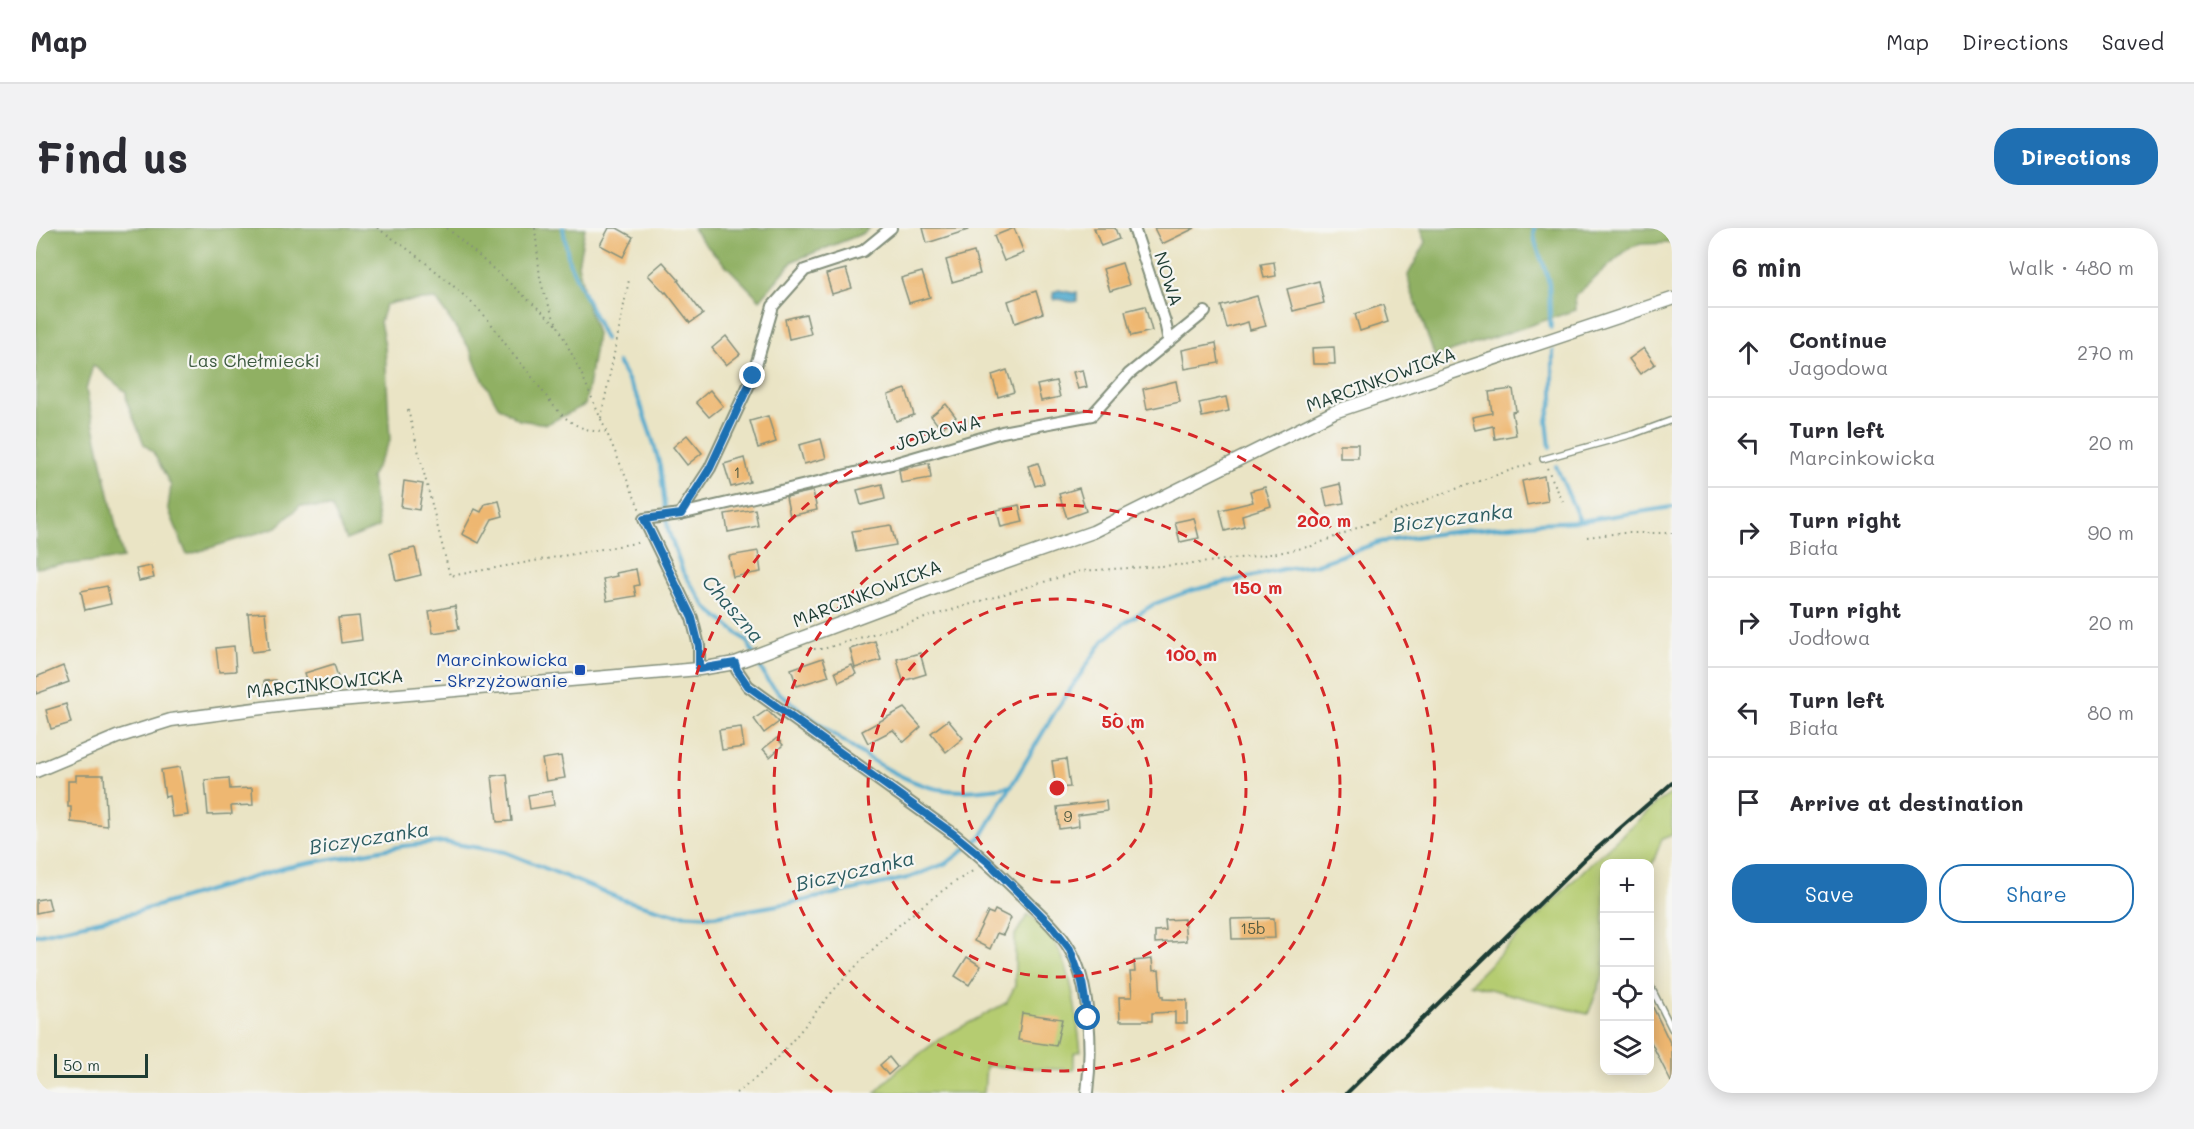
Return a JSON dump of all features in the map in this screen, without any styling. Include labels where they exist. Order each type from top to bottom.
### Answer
[{"type":"street","points":[[675,515],[710,468],[753,376],[773,306],[805,270],[863,251],[891,228]]},
{"type":"street","name":"NOWA","points":[[1134,228],[1165,322],[1169,341]]},
{"type":"street","name":"MARCINKOWICKA","points":[[36,771],[117,737],[171,720],[293,704],[699,669],[741,661],[970,575],[1093,532],[1334,412],[1672,299]]},
{"type":"street","name":"JODŁOWA","points":[[644,519],[675,515],[896,463],[1002,432],[1092,415],[1129,374],[1204,312]]},
{"type":"street","points":[[644,519],[692,618],[699,646],[699,669]]},
{"type":"street","points":[[741,661],[737,670],[748,686],[955,835],[986,860],[1053,927],[1070,949],[1082,982],[1088,1018],[1090,1066],[1087,1093]]},
{"type":"lane","points":[[1543,459],[1634,434],[1672,420]]},
{"type":"lane","points":[[1654,993],[1672,1029]]},
{"type":"path","points":[[377,228],[426,262],[479,310],[495,327],[556,411],[574,424],[591,431],[606,432]]},
{"type":"path","points":[[447,228],[558,326]]},
{"type":"path","points":[[535,228],[540,278],[558,326],[582,375],[644,519]]},
{"type":"path","points":[[601,421],[629,280]]},
{"type":"path","points":[[408,410],[450,576],[653,540]]},
{"type":"path","points":[[801,650],[823,649],[1080,571],[1193,564],[1278,554],[1312,546],[1444,493],[1543,459],[1565,506]]},
{"type":"path","points":[[1587,537],[1657,531],[1672,533]]},
{"type":"path","points":[[736,1093],[774,1063],[835,989],[881,943],[933,897],[986,860]]},
{"type":"green space","name":"Las Chełmiecki","points":[[36,228],[585,228],[578,264],[586,302],[597,334],[585,405],[547,424],[519,420],[498,406],[478,370],[470,349],[436,299],[385,305],[380,322],[385,346],[390,441],[371,477],[379,527],[346,540],[331,508],[300,506],[277,527],[187,555],[168,508],[171,486],[153,452],[144,444],[127,402],[126,392],[93,365],[86,390],[123,558],[36,568]]},
{"type":"green space","points":[[693,228],[870,228],[864,233],[793,261],[760,300],[703,242]]},
{"type":"green space","points":[[1421,228],[1672,228],[1672,243],[1641,244],[1629,248],[1575,296],[1576,310],[1435,357],[1410,287],[1408,275],[1426,242]]},
{"type":"green space","points":[[1672,793],[1672,835],[1662,839],[1654,860],[1600,859],[1600,983],[1588,1014],[1470,984],[1587,867],[1658,802]]},
{"type":"green space","points":[[1028,914],[1054,941],[1069,976],[1081,1051],[1074,1053],[1074,1070],[986,1066],[984,1093],[875,1093],[897,1071],[941,1038],[1006,1003],[1015,986],[1015,935]]},
{"type":"water","points":[[1059,290],[1077,292],[1077,301],[1054,300],[1053,292]]},
{"type":"building","points":[[609,228],[617,228],[633,237],[623,257],[600,245]]},
{"type":"building","points":[[923,228],[968,228],[968,230],[927,243]]},
{"type":"building","points":[[1014,228],[1024,253],[1004,261],[994,236]]},
{"type":"building","points":[[1094,228],[1115,228],[1119,239],[1101,246]]},
{"type":"building","points":[[1154,228],[1195,228],[1162,244]]},
{"type":"building","points":[[974,252],[980,274],[952,282],[946,260]]},
{"type":"building","points":[[663,262],[703,314],[690,323],[666,292],[648,275]]},
{"type":"building","points":[[1274,262],[1276,276],[1264,278],[1261,264]]},
{"type":"building","points":[[1122,263],[1129,285],[1110,291],[1103,269]]},
{"type":"building","points":[[846,269],[852,288],[832,294],[826,274]]},
{"type":"building","points":[[922,272],[930,297],[909,303],[901,278]]},
{"type":"building","points":[[1319,281],[1324,303],[1293,311],[1287,289]]},
{"type":"building","points":[[1036,291],[1043,313],[1015,323],[1008,301]]},
{"type":"building","points":[[1257,296],[1266,326],[1250,330],[1248,322],[1227,328],[1221,306]]},
{"type":"building","points":[[1383,305],[1388,322],[1360,331],[1355,314]]},
{"type":"building","points":[[1145,306],[1152,331],[1131,336],[1125,311]]},
{"type":"building","points":[[806,314],[811,334],[789,339],[785,319]]},
{"type":"building","points":[[726,336],[740,354],[726,365],[712,348]]},
{"type":"building","points":[[1216,343],[1219,363],[1185,369],[1182,350]]},
{"type":"building","points":[[1334,347],[1335,364],[1313,364],[1312,348]]},
{"type":"building","points":[[1644,348],[1655,364],[1640,374],[1629,359]]},
{"type":"building","points":[[1007,370],[1014,392],[998,397],[992,375]]},
{"type":"building","points":[[1083,370],[1087,387],[1078,389],[1073,372]]},
{"type":"building","points":[[1056,381],[1060,397],[1041,401],[1037,385]]},
{"type":"building","points":[[1176,381],[1180,402],[1147,409],[1143,389]]},
{"type":"building","points":[[906,389],[914,415],[896,421],[888,395]]},
{"type":"building","points":[[1513,389],[1516,411],[1512,412],[1516,435],[1495,439],[1493,426],[1475,430],[1472,417],[1492,413],[1489,392]]},
{"type":"building","points":[[710,390],[723,406],[709,417],[696,402]]},
{"type":"building","points":[[1226,397],[1229,411],[1202,417],[1199,403]]},
{"type":"building","points":[[946,404],[956,417],[941,429],[931,416]]},
{"type":"building","points":[[768,416],[776,442],[758,448],[750,421]]},
{"type":"building","points":[[687,435],[702,453],[687,465],[673,447]]},
{"type":"building","points":[[821,439],[826,458],[804,464],[799,445]]},
{"type":"building","points":[[1340,444],[1358,444],[1358,458],[1340,458]]},
{"type":"building","points":[[744,458],[750,482],[731,487],[724,464]]},
{"type":"building","points":[[929,463],[931,478],[901,483],[899,470]]},
{"type":"building","points":[[1038,463],[1044,483],[1035,486],[1028,466]]},
{"type":"building","points":[[1544,476],[1548,501],[1527,505],[1522,481]]},
{"type":"building","points":[[404,481],[423,484],[419,510],[401,507]]},
{"type":"building","points":[[882,484],[885,499],[861,505],[857,490]]},
{"type":"building","points":[[1340,484],[1344,503],[1327,506],[1323,488]]},
{"type":"building","points":[[1265,487],[1271,506],[1242,515],[1244,526],[1225,531],[1220,510],[1253,502],[1250,491]]},
{"type":"building","points":[[1079,488],[1086,511],[1067,518],[1059,494]]},
{"type":"building","points":[[813,491],[817,510],[790,516],[786,497]]},
{"type":"building","points":[[499,501],[503,516],[492,519],[479,543],[462,534],[475,509],[481,512],[485,504]]},
{"type":"building","points":[[1019,505],[1023,522],[1001,527],[997,510]]},
{"type":"building","points":[[755,509],[758,526],[728,532],[725,514]]},
{"type":"building","points":[[1194,518],[1199,538],[1180,542],[1175,522]]},
{"type":"building","points":[[891,525],[896,545],[856,552],[852,531]]},
{"type":"building","points":[[415,548],[421,575],[396,581],[390,553]]},
{"type":"building","points":[[758,551],[761,572],[733,577],[729,556]]},
{"type":"building","points":[[151,566],[154,578],[139,581],[136,569]]},
{"type":"building","points":[[636,569],[639,585],[634,586],[636,596],[607,601],[603,579],[617,576],[616,573]]},
{"type":"building","points":[[107,586],[111,604],[85,610],[81,591]]},
{"type":"building","points":[[455,606],[459,629],[433,633],[429,611]]},
{"type":"building","points":[[265,612],[269,650],[252,652],[248,613]]},
{"type":"building","points":[[359,616],[362,640],[341,643],[338,618]]},
{"type":"building","points":[[875,641],[881,660],[855,668],[850,649]]},
{"type":"building","points":[[234,646],[236,671],[219,672],[216,648]]},
{"type":"building","points":[[920,653],[926,674],[903,681],[897,659]]},
{"type":"building","points":[[823,658],[829,676],[797,686],[791,669]]},
{"type":"building","points":[[334,664],[338,677],[309,686],[305,673]]},
{"type":"building","points":[[852,665],[856,674],[839,682],[835,672]]},
{"type":"building","points":[[63,666],[69,682],[36,694],[36,677]]},
{"type":"building","points":[[276,680],[277,693],[265,694],[264,681]]},
{"type":"building","points":[[66,704],[71,723],[51,729],[46,710]]},
{"type":"building","points":[[904,708],[921,727],[904,742],[893,730],[868,743],[862,731]]},
{"type":"building","points":[[767,710],[779,722],[764,733],[754,719]]},
{"type":"building","points":[[948,720],[963,738],[946,752],[931,733]]},
{"type":"building","points":[[741,727],[744,747],[722,750],[719,730]]},
{"type":"building","points":[[777,738],[783,745],[770,757],[763,749]]},
{"type":"building","points":[[561,756],[565,778],[546,781],[542,759]]},
{"type":"building","points":[[1066,759],[1070,787],[1056,788],[1052,761]]},
{"type":"building","points":[[180,767],[188,815],[172,817],[169,796],[165,797],[161,770]]},
{"type":"building","points":[[507,774],[512,821],[497,822],[492,776]]},
{"type":"building","points":[[76,775],[104,775],[107,826],[71,822],[71,807],[68,807],[68,781],[76,781]]},
{"type":"building","points":[[229,778],[230,789],[252,788],[253,805],[231,806],[232,814],[208,815],[205,780]]},
{"type":"building","points":[[552,791],[554,805],[530,809],[528,795]]},
{"type":"building","points":[[1106,801],[1107,811],[1078,815],[1079,826],[1059,829],[1057,807]]},
{"type":"building","points":[[48,898],[51,910],[36,913],[36,900]]},
{"type":"building","points":[[995,910],[1011,918],[1003,935],[997,933],[990,949],[974,941],[988,912],[993,914]]},
{"type":"building","points":[[1274,918],[1275,938],[1232,939],[1231,919]]},
{"type":"building","points":[[1184,919],[1186,941],[1155,943],[1155,931],[1166,930],[1165,920]]},
{"type":"building","points":[[967,957],[981,966],[969,985],[955,976]]},
{"type":"building","points":[[1152,959],[1153,971],[1159,970],[1163,999],[1187,1000],[1187,1023],[1175,1023],[1175,1012],[1152,1013],[1152,1021],[1120,1021],[1119,997],[1132,997],[1130,972],[1135,972],[1134,961]]},
{"type":"building","points":[[1654,1009],[1672,1047],[1672,1084],[1654,1048]]},
{"type":"building","points":[[1022,1013],[1062,1019],[1056,1046],[1018,1040]]},
{"type":"building","points":[[889,1057],[897,1067],[888,1075],[880,1065]]},
{"type":"waterway","name":"Chaszna","points":[[563,228],[569,262],[605,339]]},
{"type":"waterway","points":[[1534,228],[1534,235],[1549,284],[1551,328]]},
{"type":"waterway","points":[[1550,447],[1547,420],[1553,398],[1553,351]]},
{"type":"waterway","name":"Chaszna","points":[[618,362],[638,398],[653,441],[660,466],[668,530],[683,572],[707,608],[747,641],[767,680],[778,692],[854,749],[918,784],[957,791],[1012,786]]},
{"type":"waterway","points":[[1556,466],[1580,521]]},
{"type":"waterway","name":"Biczyczanka","points":[[36,935],[133,913],[287,867],[403,846],[443,842],[505,852],[624,900],[675,914],[714,916],[801,901],[908,878],[947,863],[981,837],[1055,712],[1103,641],[1123,624],[1154,604],[1189,591],[1283,569],[1314,565],[1380,542],[1442,533],[1580,521],[1672,507]]},
{"type":"railway","points":[[1347,1093],[1585,859],[1672,783]]},
{"type":"place","name":"Marcinkowicka - Skrzyżowanie","points":[[580,670]]},
{"type":"route","points":[[753,376],[710,468],[681,514],[644,519],[692,618],[699,646],[699,669],[735,663],[748,686],[985,859],[1053,927],[1070,949],[1082,982],[1088,1018]]}]
